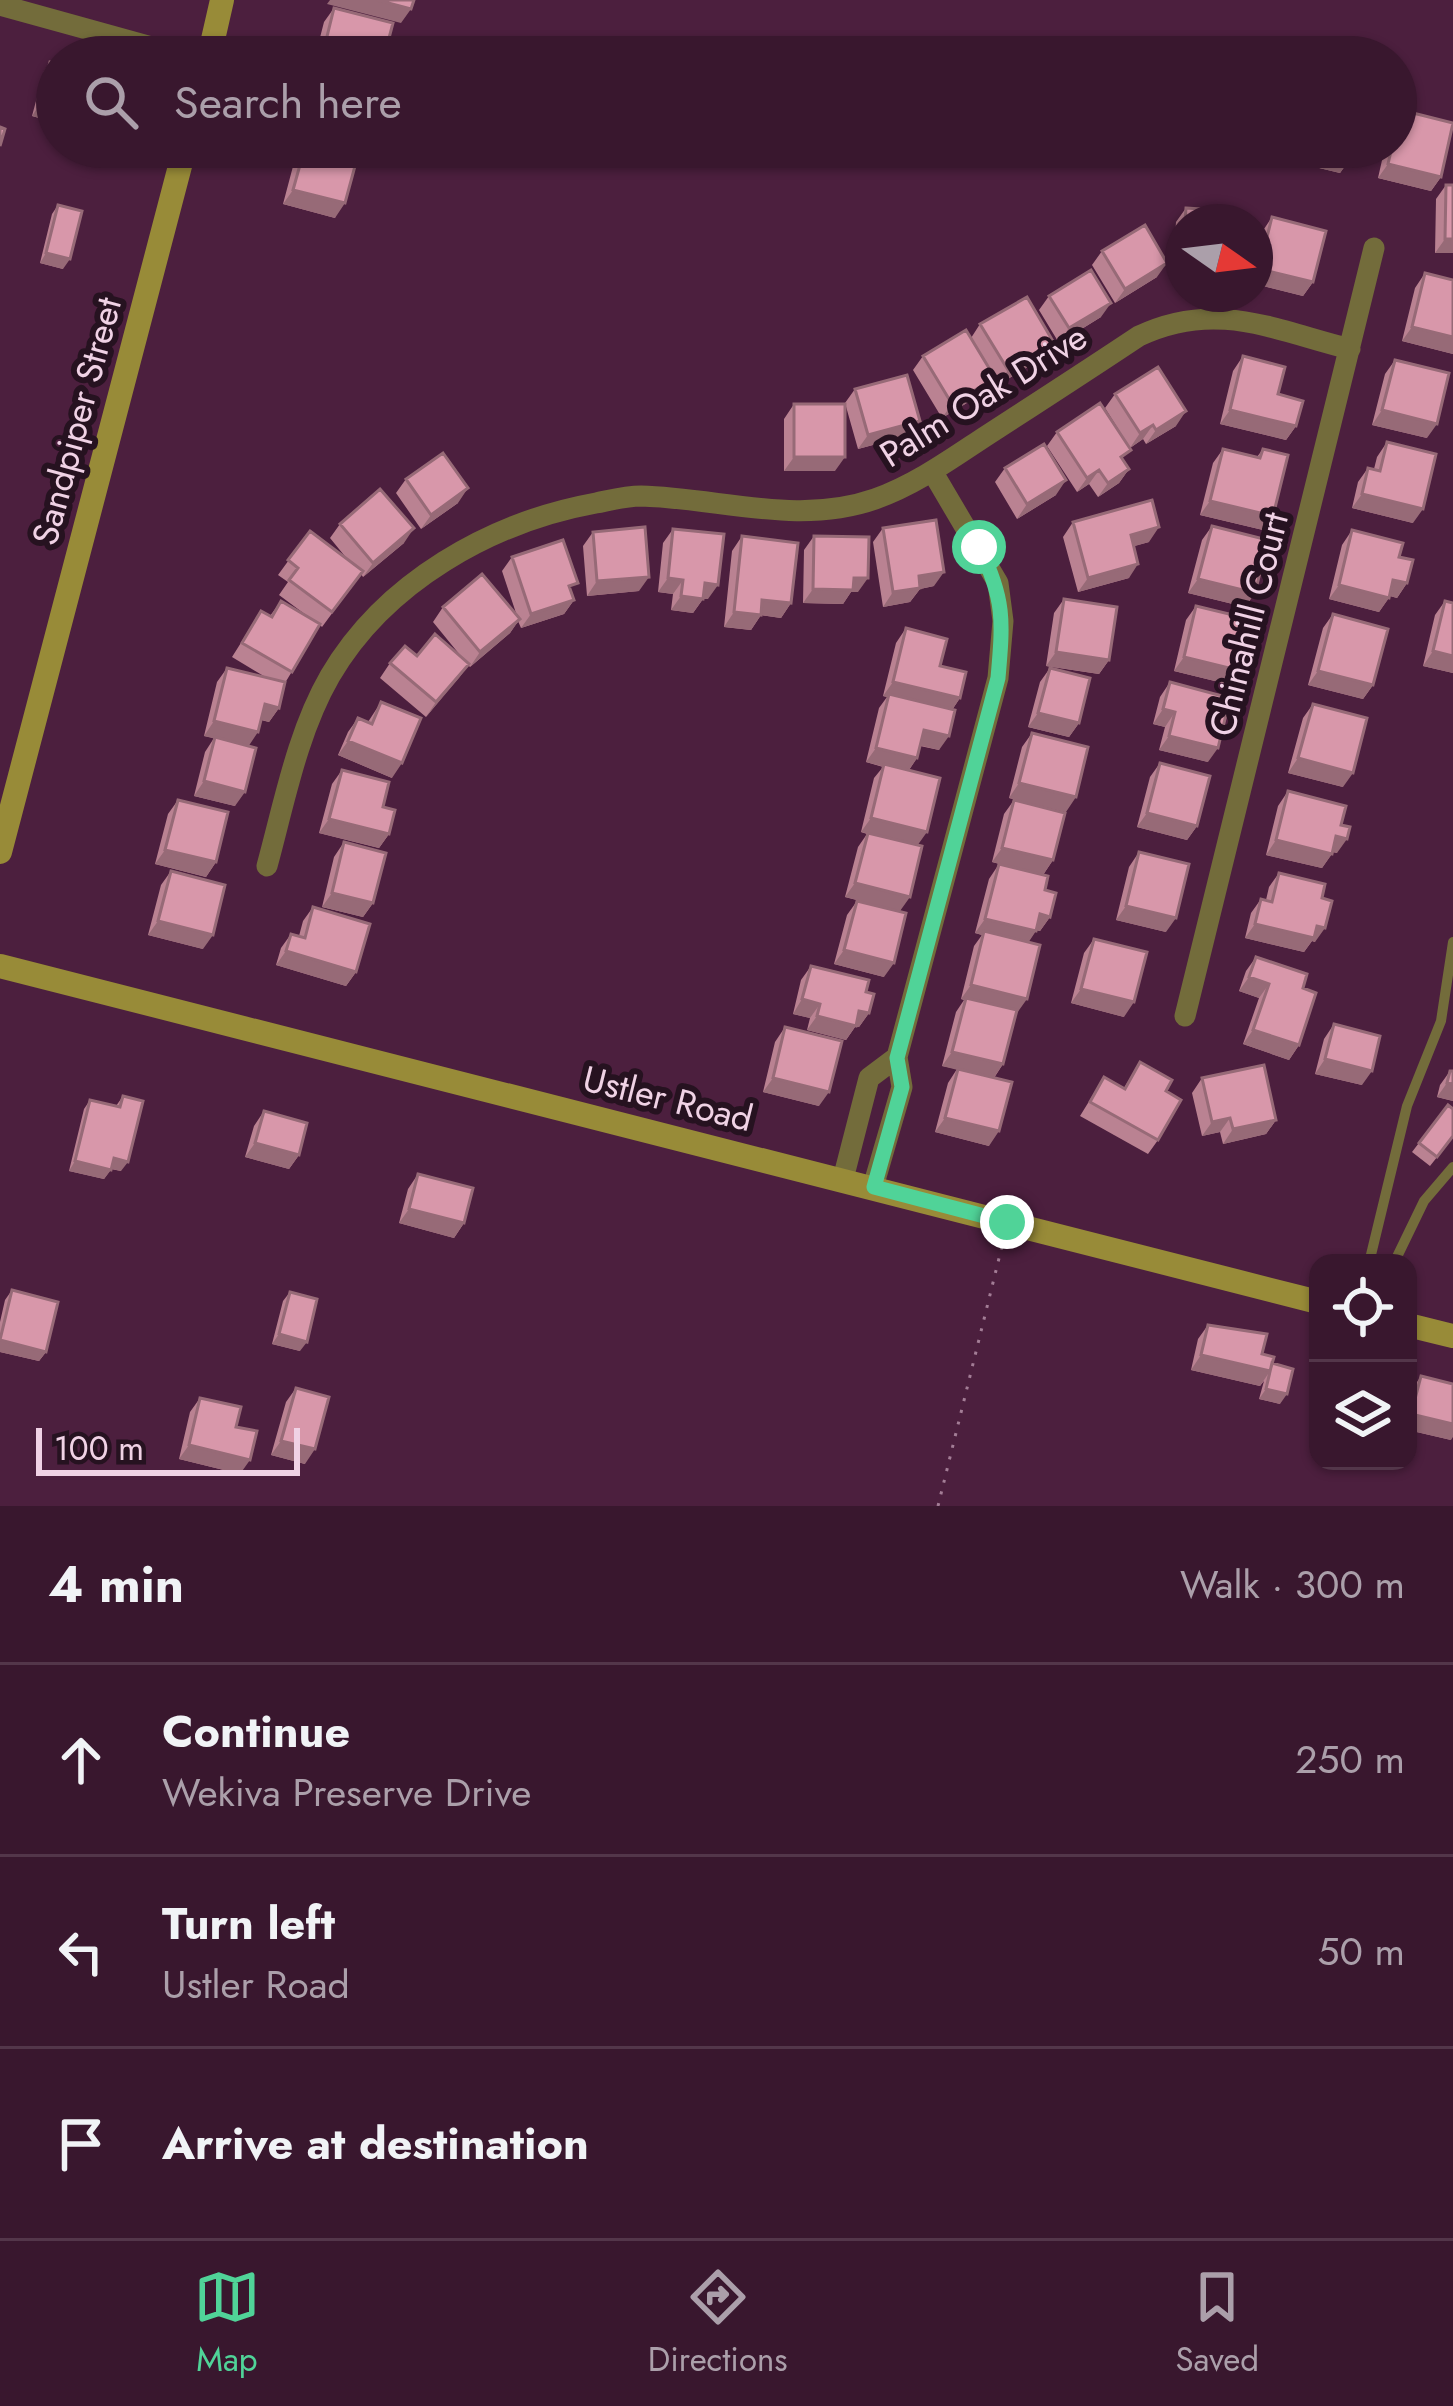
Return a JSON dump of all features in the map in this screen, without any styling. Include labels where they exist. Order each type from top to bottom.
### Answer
[{"type":"street","points":[[214,36],[223,0]]},
{"type":"street","points":[[0,5],[112,36]]},
{"type":"street","name":"Sandpiper Street","points":[[0,852],[179,168]]},
{"type":"street","name":"Chinahill Court","points":[[1185,1016],[1374,248]]},
{"type":"street","name":"Palm Oak Drive","points":[[267,866],[301,744],[328,678],[362,631],[413,584],[470,544],[521,522],[635,496],[699,500],[766,512],[817,511],[874,499],[932,471],[1138,336],[1167,323],[1224,318],[1350,349]]},
{"type":"street","points":[[874,1187],[902,1087],[897,1058],[998,678],[1003,621],[998,584],[932,471]]},
{"type":"street","name":"Ustler Road","points":[[0,966],[1309,1300]]},
{"type":"street","points":[[843,1179],[868,1078],[897,1058]]},
{"type":"street","points":[[860,1113],[892,1121]]},
{"type":"street","points":[[1417,1327],[1453,1336]]},
{"type":"lane","points":[[1371,1254],[1407,1106],[1442,1022],[1453,942]]},
{"type":"lane","points":[[1398,1254],[1424,1201],[1453,1167]]},
{"type":"path","points":[[938,1506],[1007,1222]]},
{"type":"building","points":[[377,0],[414,0],[411,9]]},
{"type":"building","points":[[334,8],[393,23],[390,36],[327,36]]},
{"type":"building","points":[[1417,114],[1453,123],[1441,177],[1404,168],[1417,168]]},
{"type":"building","points":[[299,168],[354,168],[345,203],[293,190]]},
{"type":"building","points":[[1446,185],[1453,185],[1453,239],[1445,239]]},
{"type":"building","points":[[58,205],[82,211],[70,259],[46,253]]},
{"type":"building","points":[[1273,217],[1326,231],[1313,282],[1273,272]]},
{"type":"building","points":[[1145,225],[1165,264],[1125,289],[1102,251]]},
{"type":"building","points":[[1091,270],[1111,303],[1069,328],[1049,296]]},
{"type":"building","points":[[1425,273],[1453,280],[1453,337],[1412,327]]},
{"type":"building","points":[[1027,297],[1054,343],[1008,370],[980,324]]},
{"type":"building","points":[[966,330],[995,378],[952,404],[923,356]]},
{"type":"building","points":[[1243,356],[1285,367],[1278,394],[1303,401],[1296,426],[1230,410]]},
{"type":"building","points":[[1395,360],[1449,373],[1437,424],[1382,410]]},
{"type":"building","points":[[1158,367],[1186,411],[1156,430],[1153,425],[1140,433],[1115,394]]},
{"type":"building","points":[[907,375],[920,421],[868,435],[855,389]]},
{"type":"building","points":[[1100,403],[1131,450],[1121,457],[1129,469],[1108,483],[1099,470],[1087,478],[1057,432]]},
{"type":"building","points":[[794,404],[845,404],[845,457],[794,457]]},
{"type":"building","points":[[1387,442],[1436,454],[1423,509],[1362,494],[1368,468],[1380,471]]},
{"type":"building","points":[[1044,444],[1066,480],[1027,504],[1005,468]]},
{"type":"building","points":[[1223,449],[1260,458],[1263,449],[1288,455],[1273,516],[1210,501]]},
{"type":"building","points":[[443,453],[468,488],[431,515],[406,479]]},
{"type":"building","points":[[380,489],[414,528],[373,563],[340,524]]},
{"type":"building","points":[[1152,500],[1159,527],[1131,535],[1138,564],[1088,578],[1073,522]]},
{"type":"building","points":[[936,520],[944,572],[919,576],[920,588],[893,592],[883,528]]},
{"type":"building","points":[[1212,526],[1268,540],[1255,593],[1198,579]]},
{"type":"building","points":[[645,527],[649,577],[597,581],[593,532]]},
{"type":"building","points":[[673,529],[724,534],[718,585],[705,583],[703,599],[681,596],[683,580],[668,578]]},
{"type":"building","points":[[1352,530],[1403,543],[1399,557],[1413,560],[1407,583],[1393,580],[1389,598],[1339,585]]},
{"type":"building","points":[[310,531],[363,571],[332,612],[289,580],[298,568],[288,560]]},
{"type":"building","points":[[742,536],[798,543],[791,603],[762,600],[761,615],[734,612]]},
{"type":"building","points":[[814,536],[869,537],[868,578],[854,578],[853,590],[813,589]]},
{"type":"building","points":[[563,540],[578,583],[569,586],[574,600],[531,614],[512,557]]},
{"type":"building","points":[[482,574],[520,619],[480,652],[443,607]]},
{"type":"building","points":[[1064,599],[1117,607],[1109,660],[1056,652]]},
{"type":"building","points":[[281,601],[320,624],[292,672],[242,643],[261,611],[272,617]]},
{"type":"building","points":[[1445,601],[1453,603],[1453,656],[1433,651]]},
{"type":"building","points":[[1196,606],[1250,619],[1237,670],[1184,657]]},
{"type":"building","points":[[1333,614],[1388,629],[1373,685],[1318,671]]},
{"type":"building","points":[[906,628],[947,639],[940,666],[966,672],[960,698],[893,682]]},
{"type":"building","points":[[435,634],[469,664],[436,702],[390,663],[405,646],[417,656]]},
{"type":"building","points":[[227,668],[285,682],[279,708],[265,704],[258,732],[214,721]]},
{"type":"building","points":[[1050,668],[1090,678],[1079,723],[1038,713]]},
{"type":"building","points":[[1170,682],[1230,698],[1218,748],[1169,736],[1175,712],[1163,709]]},
{"type":"building","points":[[889,694],[955,710],[949,736],[924,730],[917,758],[876,748]]},
{"type":"building","points":[[381,702],[421,718],[402,763],[348,741],[358,718],[372,724]]},
{"type":"building","points":[[1313,704],[1367,718],[1353,773],[1298,758]]},
{"type":"building","points":[[1032,733],[1088,747],[1076,797],[1019,783]]},
{"type":"building","points":[[215,737],[256,748],[245,792],[204,781]]},
{"type":"building","points":[[1160,763],[1210,776],[1197,826],[1147,813]]},
{"type":"building","points":[[884,764],[940,778],[927,832],[871,818]]},
{"type":"building","points":[[342,770],[389,782],[383,807],[395,810],[389,834],[329,819]]},
{"type":"building","points":[[1288,791],[1346,806],[1341,825],[1350,827],[1347,839],[1336,836],[1332,854],[1276,840]]},
{"type":"building","points":[[178,800],[228,812],[216,862],[165,850]]},
{"type":"building","points":[[1014,800],[1065,813],[1053,860],[1002,848]]},
{"type":"building","points":[[868,833],[922,846],[910,897],[855,883]]},
{"type":"building","points":[[344,842],[386,853],[373,903],[332,893]]},
{"type":"building","points":[[1139,852],[1189,864],[1176,918],[1126,906]]},
{"type":"building","points":[[999,864],[1048,876],[1045,890],[1056,893],[1050,917],[1040,914],[1036,931],[985,919]]},
{"type":"building","points":[[171,871],[225,885],[213,935],[158,921]]},
{"type":"building","points":[[1279,873],[1325,884],[1322,898],[1332,901],[1325,928],[1317,926],[1314,938],[1255,924],[1261,899],[1272,902]]},
{"type":"building","points":[[857,901],[906,913],[894,963],[844,950]]},
{"type":"building","points":[[313,907],[370,924],[356,972],[286,951],[291,934],[305,938]]},
{"type":"building","points":[[984,931],[1040,945],[1027,999],[971,985]]},
{"type":"building","points":[[1094,939],[1147,952],[1134,1002],[1081,989]]},
{"type":"building","points":[[1256,957],[1307,974],[1303,988],[1316,993],[1299,1045],[1253,1030],[1269,984],[1249,977]]},
{"type":"building","points":[[811,966],[869,980],[866,992],[874,994],[869,1013],[859,1011],[856,1026],[817,1016],[820,1004],[802,999]]},
{"type":"building","points":[[966,998],[1017,1010],[1003,1064],[952,1052]]},
{"type":"building","points":[[1334,1024],[1380,1036],[1372,1071],[1325,1059]]},
{"type":"building","points":[[785,1027],[842,1041],[829,1092],[773,1078]]},
{"type":"building","points":[[1140,1062],[1172,1080],[1166,1091],[1181,1100],[1158,1140],[1090,1102],[1104,1077],[1125,1089]]},
{"type":"building","points":[[1264,1065],[1276,1120],[1233,1129],[1230,1118],[1212,1122],[1202,1078]]},
{"type":"building","points":[[958,1069],[1012,1082],[999,1131],[945,1118]]},
{"type":"building","points":[[123,1096],[143,1101],[128,1162],[114,1158],[111,1170],[75,1161],[90,1100],[120,1107]]},
{"type":"building","points":[[1448,1105],[1453,1109],[1453,1136],[1437,1157],[1419,1143]]},
{"type":"building","points":[[264,1111],[307,1123],[299,1155],[255,1143]]},
{"type":"building","points":[[418,1174],[473,1188],[464,1223],[409,1209]]},
{"type":"building","points":[[12,1290],[58,1302],[46,1352],[0,1340]]},
{"type":"building","points":[[290,1292],[317,1299],[307,1342],[279,1334]]},
{"type":"building","points":[[1208,1325],[1267,1334],[1262,1354],[1274,1357],[1270,1371],[1201,1355]]},
{"type":"building","points":[[1272,1363],[1293,1369],[1287,1394],[1266,1389]]},
{"type":"building","points":[[1421,1376],[1453,1384],[1453,1424],[1417,1415]]},
{"type":"building","points":[[296,1388],[329,1397],[315,1449],[281,1441]]},
{"type":"building","points":[[200,1398],[241,1407],[236,1427],[257,1431],[250,1460],[189,1445]]},
{"type":"route","points":[[979,547],[998,584],[1003,621],[998,678],[897,1058],[902,1087],[874,1187],[1007,1222]]}]
